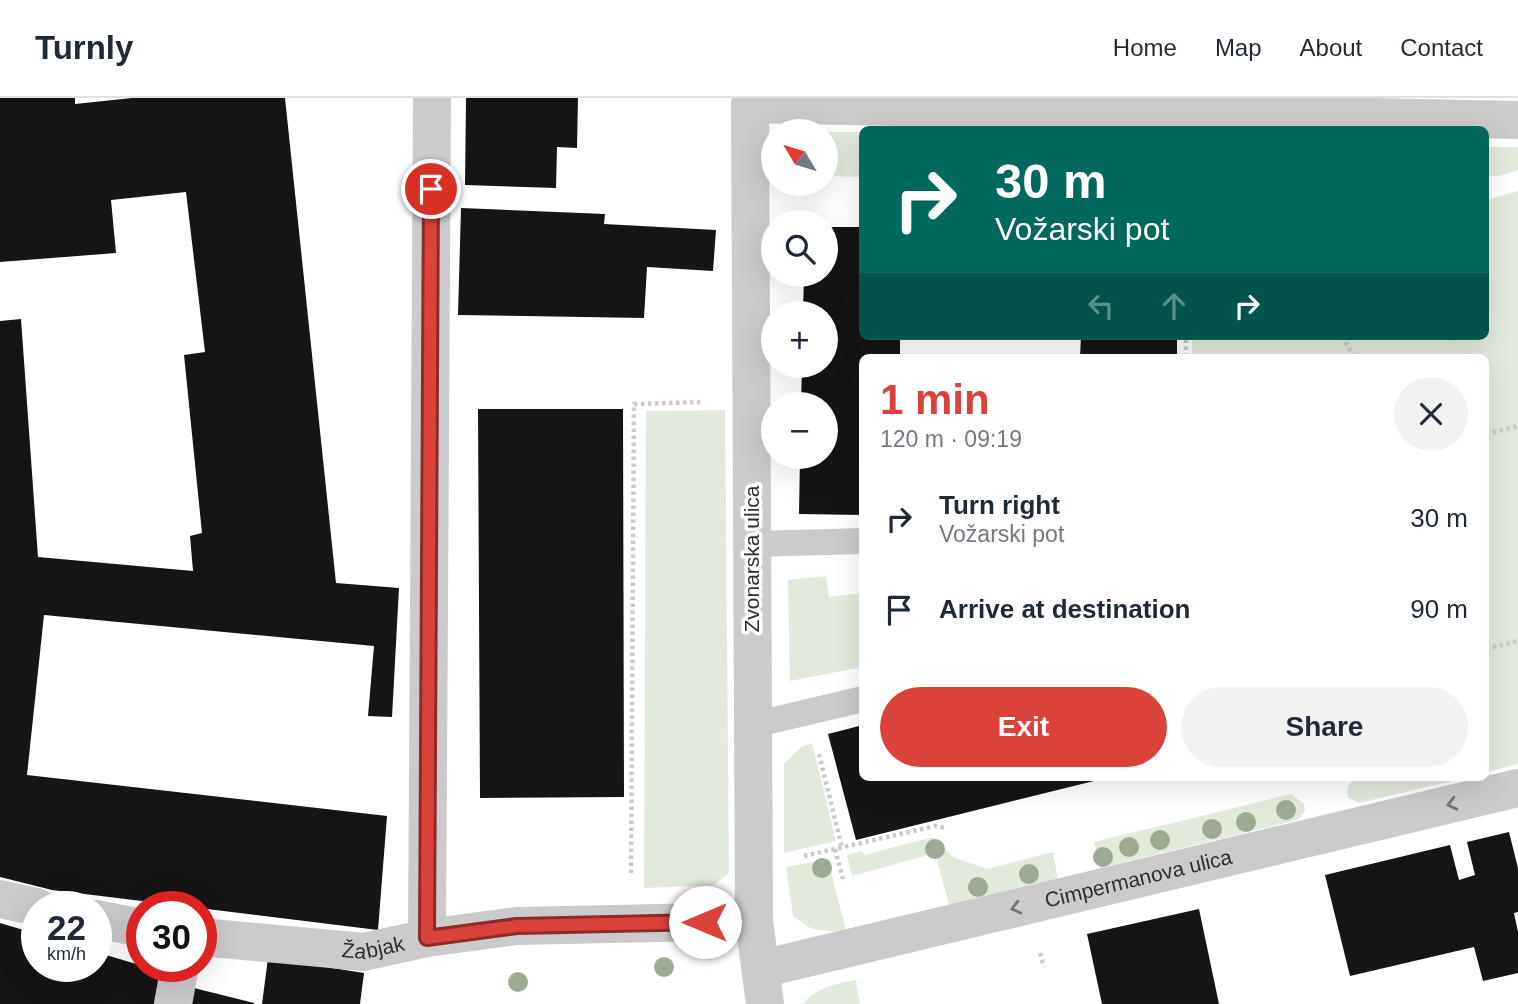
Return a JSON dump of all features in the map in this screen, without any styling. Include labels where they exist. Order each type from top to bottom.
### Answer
[{"type":"street","points":[[427,938],[432,98]]},
{"type":"street","points":[[750,101],[1518,120]]},
{"type":"street","name":"Zvonarska ulica","points":[[750,101],[754,921],[763,987]]},
{"type":"street","name":"Cimpermanova ulica","points":[[763,987],[1518,788]]},
{"type":"street","points":[[0,899],[21,904]]},
{"type":"street","name":"Žabjak","points":[[217,938],[364,952],[427,938],[517,926],[754,921]]},
{"type":"street","points":[[173,1004],[177,982]]},
{"type":"lane","points":[[752,544],[859,541]]},
{"type":"lane","points":[[753,725],[859,700]]},
{"type":"path","points":[[631,922],[634,404],[752,401]]},
{"type":"path","points":[[1489,433],[1518,426]]},
{"type":"path","points":[[1489,648],[1518,641]]},
{"type":"path","points":[[809,712],[842,848],[935,826],[946,828]]},
{"type":"path","points":[[835,849],[843,878]]},
{"type":"shaded area","points":[[838,132],[859,132],[859,177],[838,176]]},
{"type":"shaded area","points":[[1489,147],[1518,147],[1518,170],[1489,176]]},
{"type":"shaded area","points":[[1518,191],[1518,764],[1489,771],[1489,354],[1192,354],[1192,340],[1489,340],[1489,199]]},
{"type":"shaded area","points":[[725,410],[729,873],[714,885],[644,888],[646,411]]},
{"type":"shaded area","points":[[826,576],[829,597],[859,593],[859,668],[790,681],[788,580]]},
{"type":"shaded area","points":[[812,743],[836,841],[784,853],[784,764],[801,747]]},
{"type":"shaded area","points":[[1452,781],[1359,803],[1348,798],[1348,786],[1352,782]]},
{"type":"shaded area","points":[[1291,794],[1304,804],[1305,811],[1298,820],[1100,868],[1094,842]]},
{"type":"shaded area","points":[[933,837],[953,857],[987,869],[1053,852],[1058,880],[949,905],[935,853],[852,876],[847,855],[863,851],[864,855]]},
{"type":"shaded area","points":[[830,859],[847,933],[812,929],[793,916],[786,867]]},
{"type":"shaded area","points":[[856,980],[860,1004],[803,1004],[820,990]]},
{"type":"building","points":[[0,98],[75,98],[75,104],[132,98],[285,98],[336,583],[399,588],[392,717],[368,716],[374,646],[44,615],[27,775],[387,816],[378,930],[217,910],[217,891],[126,891],[126,899],[112,897],[112,891],[52,890],[0,877],[0,321],[21,319],[38,557],[193,571],[190,536],[202,533],[184,355],[205,352],[186,192],[111,200],[116,253],[0,262]]},
{"type":"building","points":[[466,98],[578,98],[577,148],[557,147],[556,188],[465,185]]},
{"type":"building","points":[[461,208],[605,214],[604,224],[716,230],[713,271],[647,267],[644,318],[458,315]]},
{"type":"building","points":[[838,227],[859,227],[859,340],[900,340],[900,354],[859,354],[859,515],[799,514],[800,469],[838,469],[838,392],[801,392],[802,378],[838,378],[838,301],[803,301],[804,287],[838,287]]},
{"type":"building","points":[[1081,340],[1177,340],[1177,354],[1080,354]]},
{"type":"building","points":[[478,409],[623,409],[624,797],[480,798]]},
{"type":"building","points":[[859,726],[859,781],[1094,781],[856,840],[828,734]]},
{"type":"building","points":[[1509,832],[1518,868],[1518,912],[1514,913],[1518,932],[1518,973],[1483,981],[1474,947],[1350,976],[1325,875],[1450,845],[1459,880],[1475,875],[1467,842]]},
{"type":"building","points":[[1199,909],[1219,1004],[1102,1004],[1087,934]]},
{"type":"building","points":[[0,923],[21,929],[21,982],[112,982],[112,957],[126,961],[126,982],[160,982],[154,1004],[0,1004]]},
{"type":"building","points":[[268,958],[364,973],[360,1004],[262,1004]]},
{"type":"building","points":[[186,986],[254,1003],[254,1004],[183,1004]]},
{"type":"route","points":[[431,189],[427,938],[517,926],[705,922]]}]
